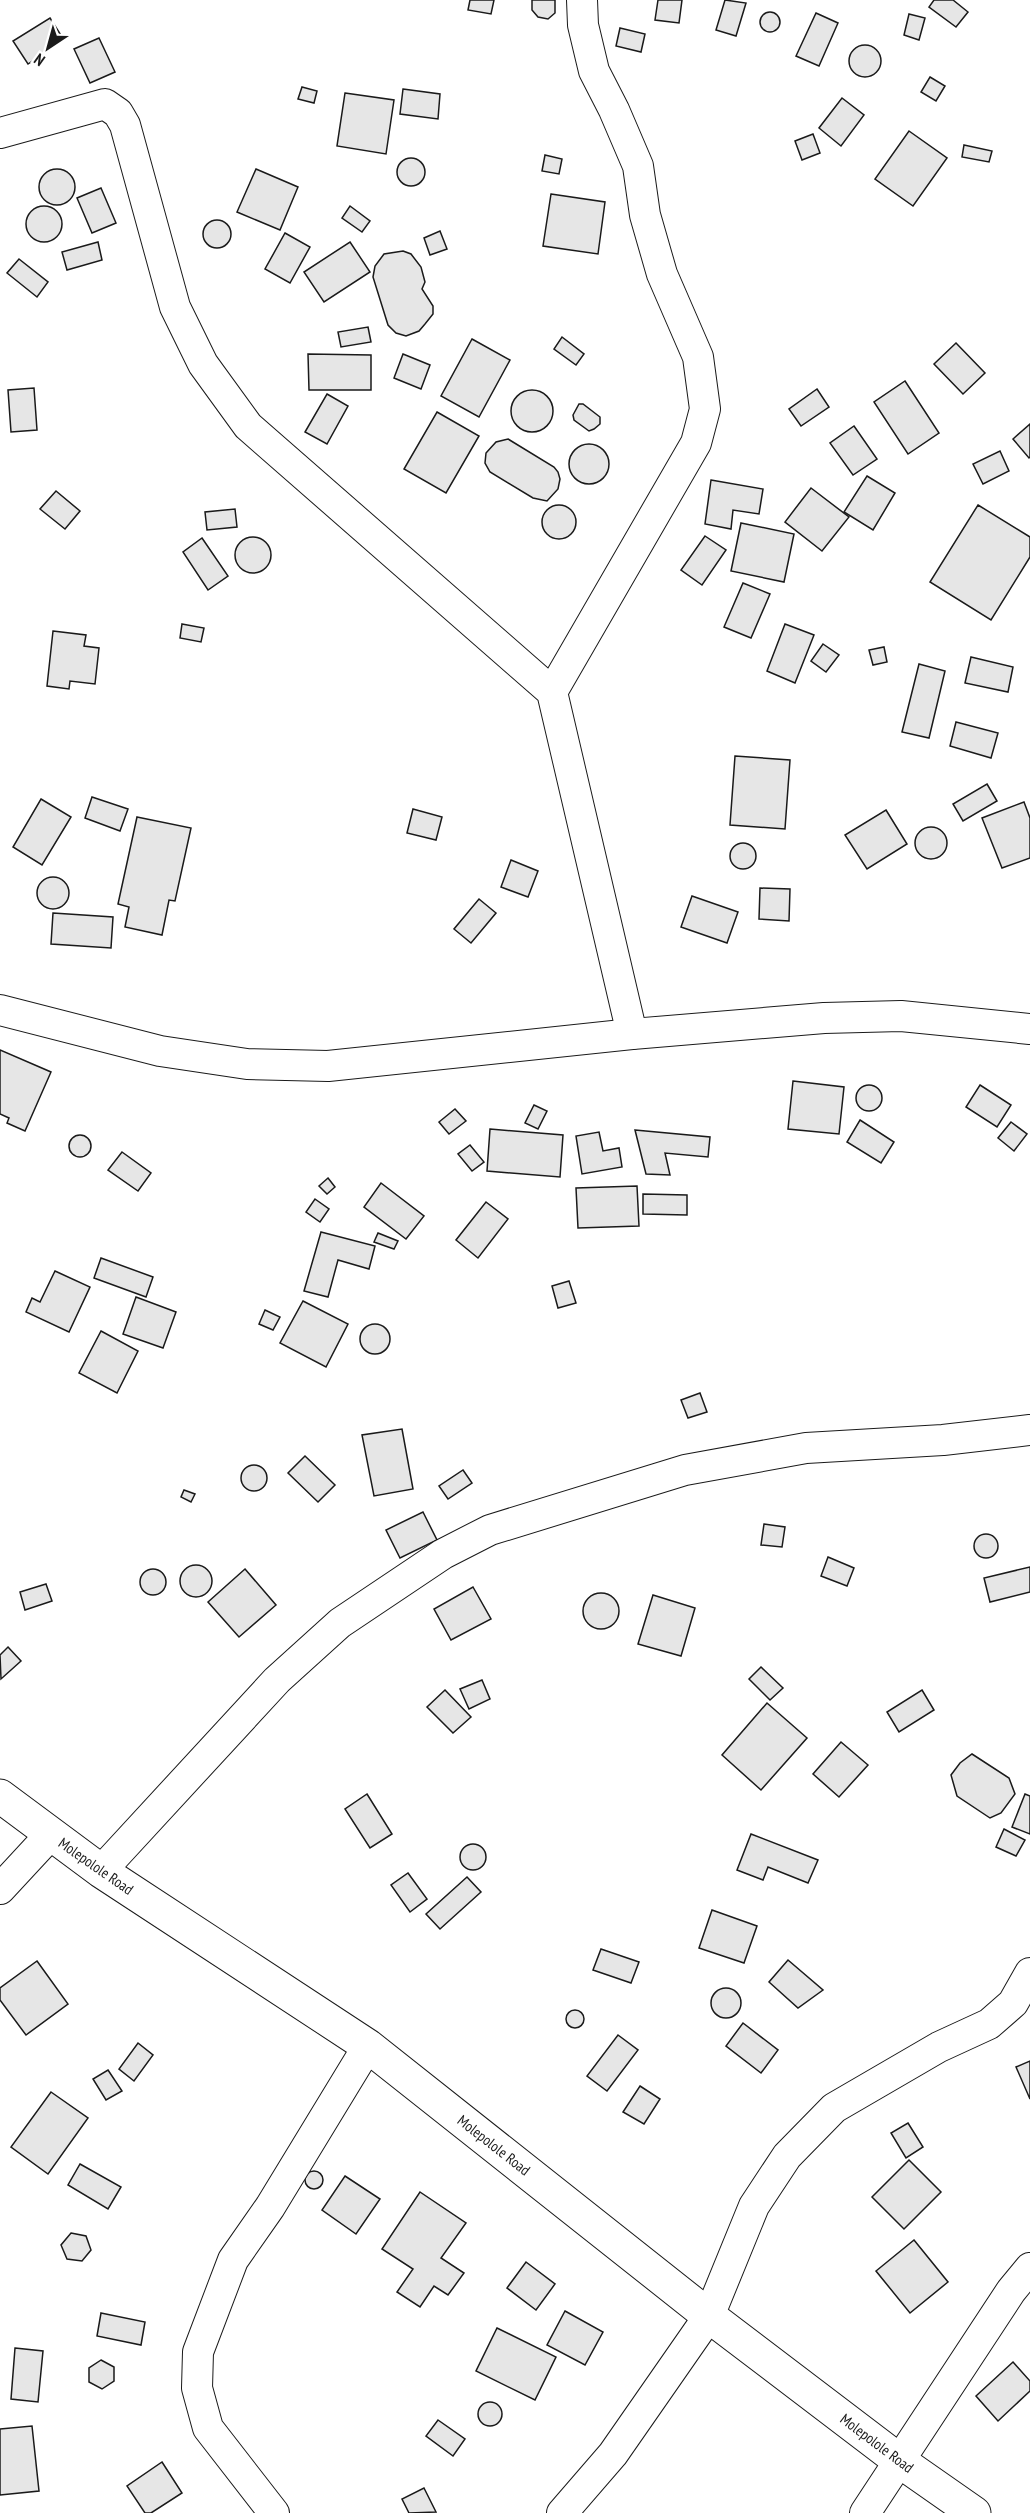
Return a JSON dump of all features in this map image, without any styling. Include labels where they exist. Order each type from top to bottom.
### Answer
[{"type":"main road","name":"Molepolole Road","points":[[0,1796],[100,1871],[369,2046],[709,2316],[901,2462],[974,2513]]},
{"type":"street","points":[[552,692],[696,443],[705,409],[698,357],[662,274],[645,215],[638,166],[594,71],[583,25],[582,0]]},
{"type":"street","points":[[0,133],[105,104],[118,113],[125,125],[175,307],[203,364],[248,426],[552,692],[632,1034]]},
{"type":"street","points":[[0,1010],[160,1052],[247,1064],[328,1066],[632,1034],[824,1018],[901,1016],[1030,1029]]},
{"type":"street","points":[[100,1871],[277,1680],[340,1623],[443,1554],[490,1530],[685,1470],[806,1448],[943,1440],[1030,1430]]},
{"type":"street","points":[[0,1889],[51,1834]]},
{"type":"street","points":[[562,2513],[612,2454],[709,2316],[754,2206],[787,2156],[834,2108],[939,2047],[989,2024],[1013,2003],[1030,1973]]},
{"type":"street","points":[[274,2513],[208,2428],[197,2388],[198,2352],[233,2260],[270,2207],[369,2046]]},
{"type":"street","points":[[866,2513],[1011,2291],[1030,2268]]},
{"type":"building","points":[[470,0],[494,0],[491,14],[468,10]]},
{"type":"building","points":[[532,0],[555,0],[555,13],[548,19],[538,17],[532,10]]},
{"type":"building","points":[[658,0],[682,0],[679,23],[655,20]]},
{"type":"building","points":[[725,0],[746,3],[736,36],[716,30]]},
{"type":"building","points":[[934,0],[953,0],[968,12],[956,27],[929,7]]},
{"type":"building","points":[[766,12],[774,12],[780,18],[780,26],[774,32],[766,32],[760,26],[760,18]]},
{"type":"building","points":[[816,13],[838,23],[819,66],[796,56]]},
{"type":"building","points":[[909,14],[925,18],[919,40],[904,35]]},
{"type":"building","points":[[50,18],[64,40],[28,64],[13,41]]},
{"type":"building","points":[[620,28],[645,34],[641,52],[616,46]]},
{"type":"building","points":[[99,38],[115,72],[90,83],[74,49]]},
{"type":"building","points":[[865,45],[876,50],[881,61],[876,72],[865,77],[854,72],[849,61],[854,50]]},
{"type":"building","points":[[930,77],[945,86],[936,101],[921,92]]},
{"type":"building","points":[[302,87],[317,91],[314,103],[298,99]]},
{"type":"building","points":[[403,89],[440,94],[438,119],[400,114]]},
{"type":"building","points":[[345,93],[394,100],[386,154],[337,146]]},
{"type":"building","points":[[842,98],[864,115],[841,146],[819,128]]},
{"type":"building","points":[[909,131],[947,158],[913,206],[875,179]]},
{"type":"building","points":[[813,134],[820,153],[802,160],[795,141]]},
{"type":"building","points":[[964,145],[992,151],[989,162],[962,157]]},
{"type":"building","points":[[545,155],[562,159],[559,174],[542,171]]},
{"type":"building","points":[[411,158],[421,162],[425,172],[421,182],[411,186],[401,182],[397,172],[401,162]]},
{"type":"building","points":[[57,169],[70,174],[75,187],[70,200],[57,205],[44,200],[39,187],[44,174]]},
{"type":"building","points":[[256,169],[298,187],[280,230],[237,212]]},
{"type":"building","points":[[101,188],[116,223],[92,233],[77,198]]},
{"type":"building","points":[[551,194],[605,202],[598,254],[543,246]]},
{"type":"building","points":[[44,206],[57,211],[62,224],[57,237],[44,242],[31,237],[26,224],[31,211]]},
{"type":"building","points":[[350,206],[370,221],[362,232],[342,218]]},
{"type":"building","points":[[217,220],[227,224],[231,234],[227,244],[217,248],[207,244],[203,234],[207,224]]},
{"type":"building","points":[[440,231],[447,249],[430,255],[424,238]]},
{"type":"building","points":[[285,233],[310,247],[290,283],[265,269]]},
{"type":"building","points":[[98,242],[102,260],[67,270],[62,252]]},
{"type":"building","points":[[350,242],[370,272],[324,302],[304,272]]},
{"type":"building","points":[[403,251],[411,254],[421,267],[425,282],[422,289],[433,306],[433,314],[419,331],[406,336],[396,333],[388,325],[373,277],[375,266],[384,254]]},
{"type":"building","points":[[19,259],[48,282],[37,297],[7,273]]},
{"type":"building","points":[[368,327],[371,342],[341,347],[338,332]]},
{"type":"building","points":[[562,337],[584,354],[576,365],[554,349]]},
{"type":"building","points":[[472,339],[510,360],[479,417],[441,396]]},
{"type":"building","points":[[956,343],[985,373],[963,394],[934,364]]},
{"type":"building","points":[[308,354],[371,355],[371,390],[309,390]]},
{"type":"building","points":[[403,354],[430,365],[421,389],[394,378]]},
{"type":"building","points":[[905,381],[939,433],[908,454],[874,402]]},
{"type":"building","points":[[34,388],[37,430],[11,432],[8,390]]},
{"type":"building","points":[[817,389],[829,407],[801,426],[789,409]]},
{"type":"building","points":[[532,390],[547,396],[553,411],[547,426],[532,432],[517,426],[511,411],[517,396]]},
{"type":"building","points":[[327,394],[348,406],[327,444],[305,432]]},
{"type":"building","points":[[579,404],[583,404],[600,417],[600,424],[594,429],[589,431],[574,420],[573,415]]},
{"type":"building","points":[[437,412],[479,436],[446,493],[404,469]]},
{"type":"building","points":[[1030,424],[1030,457],[1029,458],[1013,439]]},
{"type":"building","points":[[854,426],[877,459],[853,475],[830,443]]},
{"type":"building","points":[[508,439],[554,467],[558,472],[560,479],[558,489],[547,501],[533,498],[490,472],[485,463],[486,453],[496,442]]},
{"type":"building","points":[[589,444],[603,450],[609,464],[603,478],[589,484],[575,478],[569,464],[575,450]]},
{"type":"building","points":[[1000,451],[1009,471],[983,484],[973,464]]},
{"type":"building","points":[[867,476],[895,493],[873,530],[844,512]]},
{"type":"building","points":[[711,480],[763,489],[759,514],[733,510],[731,529],[705,524]]},
{"type":"building","points":[[811,488],[849,517],[822,551],[785,522]]},
{"type":"building","points":[[56,491],[80,511],[65,529],[40,509]]},
{"type":"building","points":[[559,505],[571,510],[576,522],[571,534],[559,539],[547,534],[542,522],[547,510]]},
{"type":"building","points":[[978,505],[1030,537],[1030,557],[991,620],[930,582]]},
{"type":"building","points":[[235,509],[237,527],[207,530],[205,512]]},
{"type":"building","points":[[741,523],[794,534],[784,582],[731,571]]},
{"type":"building","points":[[705,536],[726,550],[702,585],[681,570]]},
{"type":"building","points":[[253,537],[266,542],[271,555],[266,568],[253,573],[240,568],[235,555],[240,542]]},
{"type":"building","points":[[202,538],[228,576],[208,590],[183,552]]},
{"type":"building","points":[[743,583],[770,594],[751,638],[724,627]]},
{"type":"building","points":[[182,624],[204,628],[201,642],[180,638]]},
{"type":"building","points":[[785,624],[814,635],[795,683],[767,671]]},
{"type":"building","points":[[53,631],[86,635],[84,646],[99,648],[95,684],[70,681],[69,689],[47,686]]},
{"type":"building","points":[[823,644],[839,655],[826,672],[811,661]]},
{"type":"building","points":[[884,647],[887,662],[873,665],[869,650]]},
{"type":"building","points":[[971,657],[1013,667],[1008,692],[965,683]]},
{"type":"building","points":[[919,664],[945,671],[929,738],[902,732]]},
{"type":"building","points":[[956,722],[998,733],[991,758],[950,746]]},
{"type":"building","points":[[735,756],[790,760],[785,829],[730,825]]},
{"type":"building","points":[[987,784],[997,801],[963,821],[953,804]]},
{"type":"building","points":[[92,797],[128,809],[120,831],[85,818]]},
{"type":"building","points":[[41,799],[71,817],[42,865],[13,847]]},
{"type":"building","points":[[1024,802],[1030,818],[1030,858],[1002,868],[982,818]]},
{"type":"building","points":[[413,809],[442,817],[436,840],[407,833]]},
{"type":"building","points":[[886,810],[907,844],[867,869],[845,835]]},
{"type":"building","points":[[137,817],[191,828],[175,901],[169,900],[162,935],[125,927],[129,907],[118,904]]},
{"type":"building","points":[[931,827],[942,832],[947,843],[942,854],[931,859],[920,854],[915,843],[920,832]]},
{"type":"building","points":[[743,843],[752,847],[756,856],[752,865],[743,869],[734,865],[730,856],[734,847]]},
{"type":"building","points":[[511,860],[538,871],[528,897],[501,887]]},
{"type":"building","points":[[53,877],[65,881],[69,893],[65,905],[53,909],[41,905],[37,893],[41,881]]},
{"type":"building","points":[[760,888],[790,889],[789,921],[759,919]]},
{"type":"building","points":[[692,896],[738,912],[727,943],[681,927]]},
{"type":"building","points":[[479,899],[496,913],[471,943],[454,929]]},
{"type":"building","points":[[53,913],[113,917],[111,948],[51,944]]},
{"type":"building","points":[[0,1050],[51,1072],[25,1131],[7,1123],[9,1118],[0,1114]]},
{"type":"building","points":[[793,1081],[844,1087],[839,1134],[788,1129]]},
{"type":"building","points":[[869,1085],[878,1089],[882,1098],[878,1107],[869,1111],[860,1107],[856,1098],[860,1089]]},
{"type":"building","points":[[980,1085],[1011,1105],[997,1127],[966,1107]]},
{"type":"building","points":[[534,1105],[547,1111],[538,1129],[525,1123]]},
{"type":"building","points":[[455,1109],[466,1121],[449,1134],[439,1122]]},
{"type":"building","points":[[860,1120],[894,1142],[881,1163],[847,1142]]},
{"type":"building","points":[[1011,1122],[1027,1134],[1014,1151],[998,1138]]},
{"type":"building","points":[[490,1129],[563,1135],[560,1177],[487,1171]]},
{"type":"building","points":[[635,1130],[710,1137],[708,1157],[665,1153],[670,1175],[646,1174]]},
{"type":"building","points":[[599,1132],[603,1151],[619,1148],[622,1167],[582,1174],[576,1136]]},
{"type":"building","points":[[80,1135],[88,1138],[91,1146],[88,1154],[80,1157],[72,1154],[69,1146],[72,1138]]},
{"type":"building","points":[[470,1145],[484,1162],[472,1171],[458,1154]]},
{"type":"building","points":[[122,1152],[151,1173],[138,1191],[108,1170]]},
{"type":"building","points":[[328,1178],[335,1187],[327,1194],[319,1186]]},
{"type":"building","points":[[381,1183],[424,1216],[406,1239],[364,1207]]},
{"type":"building","points":[[637,1186],[639,1226],[578,1228],[576,1188]]},
{"type":"building","points":[[643,1194],[687,1195],[687,1215],[643,1214]]},
{"type":"building","points":[[315,1199],[329,1209],[320,1222],[306,1212]]},
{"type":"building","points":[[486,1202],[508,1219],[478,1258],[456,1240]]},
{"type":"building","points":[[321,1232],[375,1246],[369,1269],[338,1260],[328,1297],[304,1291]]},
{"type":"building","points":[[378,1233],[398,1241],[394,1249],[374,1242]]},
{"type":"building","points":[[101,1258],[153,1277],[146,1297],[94,1278]]},
{"type":"building","points":[[55,1271],[90,1287],[69,1332],[26,1312],[32,1298],[40,1302]]},
{"type":"building","points":[[569,1281],[576,1303],[558,1308],[552,1286]]},
{"type":"building","points":[[136,1297],[176,1312],[163,1348],[123,1334]]},
{"type":"building","points":[[303,1301],[348,1324],[326,1367],[280,1343]]},
{"type":"building","points":[[265,1310],[280,1317],[273,1330],[259,1324]]},
{"type":"building","points":[[375,1324],[386,1328],[390,1339],[386,1350],[375,1354],[364,1350],[360,1339],[364,1328]]},
{"type":"building","points":[[101,1331],[138,1351],[117,1393],[79,1373]]},
{"type":"building","points":[[700,1393],[707,1412],[688,1418],[681,1400]]},
{"type":"building","points":[[402,1429],[413,1489],[374,1496],[362,1435]]},
{"type":"building","points":[[305,1456],[335,1485],[318,1502],[288,1473]]},
{"type":"building","points":[[254,1465],[263,1469],[267,1478],[263,1487],[254,1491],[245,1487],[241,1478],[245,1469]]},
{"type":"building","points":[[463,1470],[472,1483],[448,1499],[439,1486]]},
{"type":"building","points":[[184,1490],[195,1494],[191,1502],[181,1497]]},
{"type":"building","points":[[423,1512],[437,1540],[400,1558],[386,1530]]},
{"type":"building","points":[[764,1524],[785,1527],[782,1547],[761,1545]]},
{"type":"building","points":[[986,1534],[991,1535],[997,1541],[997,1551],[991,1557],[986,1558],[981,1557],[975,1551],[974,1546],[975,1541],[981,1535]]},
{"type":"building","points":[[828,1557],[854,1568],[847,1586],[821,1576]]},
{"type":"building","points":[[196,1565],[207,1570],[212,1581],[207,1592],[196,1597],[185,1592],[180,1581],[185,1570]]},
{"type":"building","points":[[1030,1567],[1030,1592],[990,1602],[984,1578]]},
{"type":"building","points":[[153,1569],[162,1573],[166,1582],[162,1591],[153,1595],[144,1591],[140,1582],[144,1573]]},
{"type":"building","points":[[245,1569],[276,1605],[239,1637],[208,1602]]},
{"type":"building","points":[[46,1584],[52,1601],[25,1610],[20,1592]]},
{"type":"building","points":[[473,1587],[491,1619],[451,1640],[434,1609]]},
{"type":"building","points":[[601,1593],[613,1599],[619,1611],[613,1623],[601,1629],[589,1623],[583,1611],[589,1599]]},
{"type":"building","points":[[653,1595],[695,1608],[681,1656],[638,1644]]},
{"type":"building","points":[[8,1647],[21,1661],[1,1679],[0,1655]]},
{"type":"building","points":[[761,1667],[783,1688],[770,1700],[749,1679]]},
{"type":"building","points":[[482,1680],[490,1699],[469,1709],[460,1689]]},
{"type":"building","points":[[445,1690],[471,1717],[453,1733],[427,1707]]},
{"type":"building","points":[[922,1690],[934,1710],[899,1732],[887,1712]]},
{"type":"building","points":[[767,1703],[807,1738],[761,1790],[722,1755]]},
{"type":"building","points":[[841,1742],[868,1765],[839,1797],[813,1774]]},
{"type":"building","points":[[972,1754],[1009,1778],[1015,1794],[1001,1813],[990,1818],[957,1796],[951,1775],[960,1763]]},
{"type":"building","points":[[367,1794],[392,1834],[370,1848],[345,1809]]},
{"type":"building","points":[[1025,1794],[1030,1796],[1030,1834],[1012,1827]]},
{"type":"building","points":[[1004,1829],[1025,1840],[1016,1856],[996,1847]]},
{"type":"building","points":[[751,1834],[818,1860],[808,1883],[768,1867],[763,1880],[737,1870]]},
{"type":"building","points":[[473,1844],[482,1848],[486,1857],[482,1866],[473,1870],[464,1866],[460,1857],[464,1848]]},
{"type":"building","points":[[408,1873],[427,1899],[410,1912],[391,1885]]},
{"type":"building","points":[[467,1877],[481,1892],[440,1929],[426,1914]]},
{"type":"building","points":[[712,1910],[757,1926],[744,1963],[699,1948]]},
{"type":"building","points":[[601,1949],[639,1962],[631,1983],[593,1970]]},
{"type":"building","points":[[788,1960],[823,1990],[798,2008],[769,1982]]},
{"type":"building","points":[[37,1961],[68,2004],[26,2035],[0,2000],[0,1988]]},
{"type":"building","points":[[726,1988],[732,1989],[740,1997],[740,2009],[732,2017],[726,2018],[720,2017],[712,2009],[711,2003],[712,1997],[720,1989]]},
{"type":"building","points":[[575,2010],[581,2013],[584,2019],[581,2025],[575,2028],[569,2025],[566,2019],[569,2013]]},
{"type":"building","points":[[743,2023],[778,2050],[761,2073],[726,2046]]},
{"type":"building","points":[[618,2035],[638,2050],[607,2091],[587,2076]]},
{"type":"building","points":[[138,2043],[153,2055],[134,2081],[119,2069]]},
{"type":"building","points":[[1030,2061],[1030,2099],[1016,2067]]},
{"type":"building","points":[[108,2070],[122,2091],[106,2100],[93,2079]]},
{"type":"building","points":[[640,2086],[660,2099],[644,2124],[623,2112]]},
{"type":"building","points":[[51,2092],[88,2118],[48,2174],[11,2147]]},
{"type":"building","points":[[908,2123],[923,2147],[906,2158],[891,2133]]},
{"type":"building","points":[[909,2160],[941,2192],[904,2229],[872,2197]]},
{"type":"building","points":[[80,2164],[121,2187],[108,2209],[68,2185]]},
{"type":"building","points":[[314,2171],[322,2176],[323,2180],[318,2188],[314,2189],[306,2184],[305,2180],[310,2172]]},
{"type":"building","points":[[345,2176],[380,2199],[356,2234],[322,2210]]},
{"type":"building","points":[[420,2192],[466,2223],[441,2258],[464,2273],[448,2295],[434,2286],[420,2307],[397,2292],[413,2269],[382,2249]]},
{"type":"building","points":[[71,2233],[86,2236],[91,2250],[82,2261],[67,2259],[61,2245]]},
{"type":"building","points":[[914,2240],[948,2282],[910,2313],[876,2271]]},
{"type":"building","points":[[526,2262],[555,2284],[536,2310],[507,2288]]},
{"type":"building","points":[[565,2311],[603,2332],[585,2365],[547,2345]]},
{"type":"building","points":[[101,2313],[145,2322],[141,2345],[97,2336]]},
{"type":"building","points":[[497,2328],[556,2357],[535,2400],[476,2371]]},
{"type":"building","points":[[15,2348],[43,2351],[38,2402],[11,2399]]},
{"type":"building","points":[[101,2360],[114,2367],[114,2381],[102,2389],[89,2382],[89,2368]]},
{"type":"building","points":[[1013,2362],[1030,2381],[1030,2391],[998,2421],[976,2396]]},
{"type":"building","points":[[490,2402],[499,2405],[502,2414],[499,2423],[490,2426],[481,2423],[478,2414],[481,2405]]},
{"type":"building","points":[[438,2420],[465,2439],[453,2456],[426,2436]]},
{"type":"building","points":[[32,2426],[39,2491],[0,2495],[0,2429]]},
{"type":"building","points":[[162,2462],[182,2493],[151,2513],[145,2513],[127,2486]]},
{"type":"building","points":[[424,2488],[436,2512],[409,2513],[402,2499]]}]
